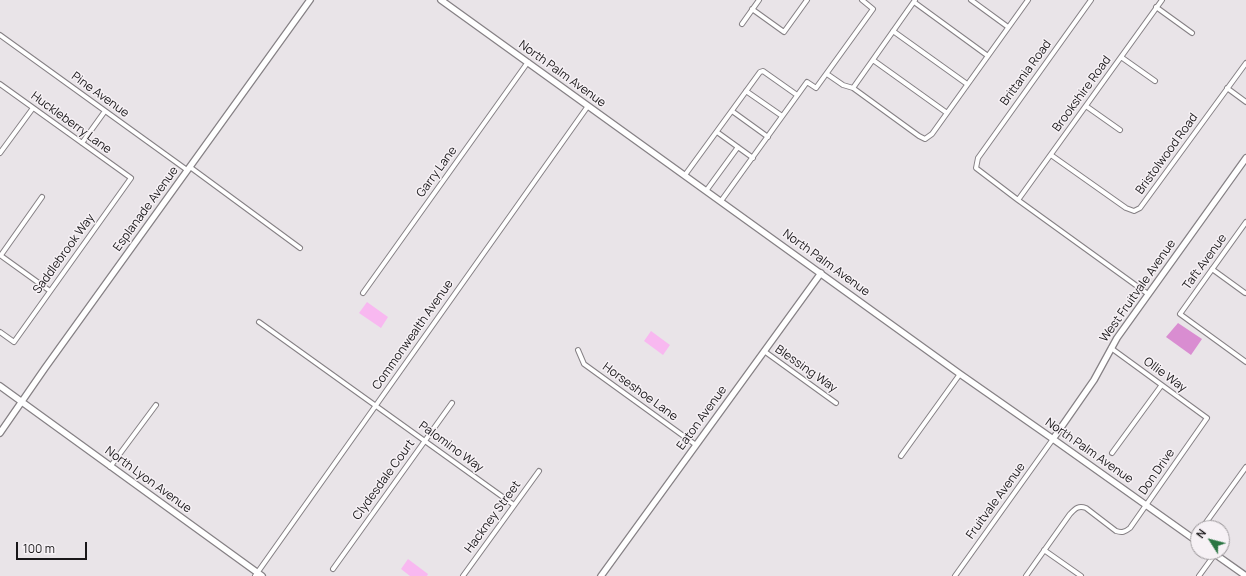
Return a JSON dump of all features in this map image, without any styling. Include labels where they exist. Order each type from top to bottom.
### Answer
[{"type":"street","name":"Esplanade Avenue","points":[[0,433],[310,0]]},
{"type":"street","name":"North Palm Avenue","points":[[441,0],[960,374],[1146,505],[1190,533]]},
{"type":"street","points":[[742,24],[759,0]]},
{"type":"street","points":[[752,9],[784,32],[807,0]]},
{"type":"street","points":[[721,201],[807,82],[816,88],[827,74],[873,8],[862,0]]},
{"type":"street","points":[[970,0],[1008,27]]},
{"type":"street","points":[[827,74],[843,85],[852,88],[919,136],[925,138],[932,134],[1028,0]]},
{"type":"street","name":"Brittania Road","points":[[1018,200],[976,168],[978,158],[1091,0]]},
{"type":"street","name":"Brookshire Road","points":[[1018,200],[1162,0]]},
{"type":"street","points":[[852,88],[914,1],[988,56]]},
{"type":"street","points":[[1156,8],[1192,33]]},
{"type":"street","points":[[893,31],[967,84]]},
{"type":"street","name":"Pine Avenue","points":[[0,35],[300,248]]},
{"type":"street","points":[[1121,57],[1155,81]]},
{"type":"street","points":[[873,60],[946,113]]},
{"type":"street","name":"Garry Lane","points":[[363,293],[528,62]]},
{"type":"street","name":"Bristolwood Road","points":[[1051,155],[1126,208],[1134,211],[1140,208],[1246,63]]},
{"type":"street","points":[[685,175],[760,72],[763,71],[797,95]]},
{"type":"street","name":"Huckleberry Lane","points":[[0,84],[131,178]]},
{"type":"street","points":[[1227,88],[1246,102]]},
{"type":"street","points":[[746,91],[782,116]]},
{"type":"street","name":"Commonwealth Avenue","points":[[258,575],[376,405],[588,106]]},
{"type":"street","points":[[1086,106],[1120,130]]},
{"type":"street","points":[[0,153],[33,108]]},
{"type":"street","points":[[82,143],[105,110]]},
{"type":"street","points":[[732,111],[768,137]]},
{"type":"street","points":[[717,132],[753,158]]},
{"type":"street","points":[[706,190],[738,147]]},
{"type":"street","name":"West Fruitvale Avenue","points":[[1054,439],[1094,380],[1111,348],[1246,158]]},
{"type":"street","name":"Saddlebrook Way","points":[[0,332],[14,342],[131,178]]},
{"type":"street","points":[[42,198],[0,255],[50,291]]},
{"type":"street","points":[[1018,200],[1148,294]]},
{"type":"street","name":"Taft Avenue","points":[[1246,222],[1180,314],[1246,362]]},
{"type":"street","points":[[1212,269],[1245,293]]},
{"type":"street","name":"Eaton Avenue","points":[[601,576],[821,273]]},
{"type":"street","name":"Palomino Way","points":[[259,322],[514,506]]},
{"type":"street","name":"Ollie Way","points":[[1111,348],[1161,386],[1207,418]]},
{"type":"street","name":"Horseshoe Lane","points":[[578,350],[584,364],[696,445]]},
{"type":"street","name":"Blessing Way","points":[[764,351],[836,403]]},
{"type":"street","points":[[901,456],[960,374]]},
{"type":"street","name":"North Lyon Avenue","points":[[0,386],[258,575]]},
{"type":"street","points":[[1112,453],[1161,386]]},
{"type":"street","name":"Clydesdale Court","points":[[333,569],[452,403]]},
{"type":"street","points":[[110,467],[156,405]]},
{"type":"street","name":"Don Drive","points":[[1044,550],[1070,514],[1076,508],[1082,506],[1116,531],[1121,533],[1126,532],[1207,418]]},
{"type":"street","name":"Fruitvale Avenue","points":[[955,576],[1054,439]]},
{"type":"street","points":[[1208,520],[1246,467]]},
{"type":"street","name":"Hackney Street","points":[[463,576],[539,471]]},
{"type":"street","points":[[1026,576],[1044,550],[1081,576]]},
{"type":"street","points":[[1199,576],[1209,560]]},
{"type":"street","points":[[1224,560],[1246,575]]},
{"type":"shaded area","points":[[367,302],[388,317],[381,328],[359,313]]},
{"type":"shaded area","points":[[1178,323],[1202,339],[1191,355],[1166,337]]},
{"type":"shaded area","points":[[651,331],[670,345],[663,355],[644,341]]},
{"type":"shaded area","points":[[408,559],[428,574],[427,576],[410,576],[401,569]]}]
